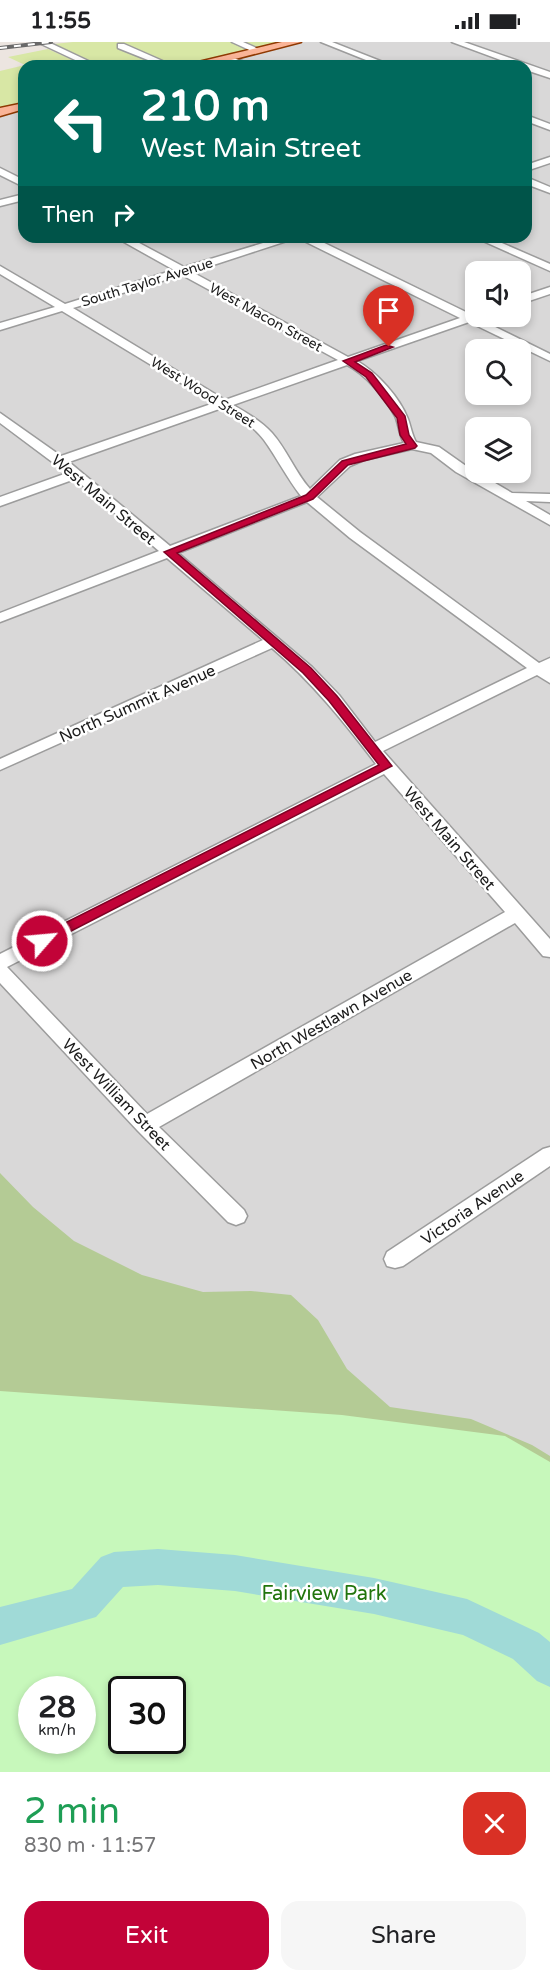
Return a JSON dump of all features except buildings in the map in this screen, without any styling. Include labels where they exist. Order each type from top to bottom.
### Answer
[{"type":"main road","points":[[220,60],[296,42]]},
{"type":"main road","points":[[0,112],[18,108]]},
{"type":"street","points":[[41,42],[82,60]]},
{"type":"street","points":[[236,42],[259,51]]},
{"type":"street","points":[[325,42],[373,60]]},
{"type":"street","points":[[456,42],[507,60]]},
{"type":"street","points":[[122,46],[156,60]]},
{"type":"street","points":[[228,58],[233,60]]},
{"type":"street","points":[[532,69],[550,75]]},
{"type":"street","points":[[532,120],[550,127]]},
{"type":"street","points":[[532,166],[550,160]]},
{"type":"street","points":[[0,171],[18,181]]},
{"type":"street","points":[[532,182],[550,190]]},
{"type":"street","points":[[0,203],[18,198]]},
{"type":"street","name":"West Macon Street","points":[[131,243],[348,361],[369,375],[402,418],[405,435],[412,446]]},
{"type":"street","name":"South Taylor Avenue","points":[[0,327],[274,243]]},
{"type":"street","points":[[317,243],[465,313]]},
{"type":"street","points":[[493,243],[550,268]]},
{"type":"street","name":"West Wood Street","points":[[0,268],[261,428],[309,497],[355,535],[546,670]]},
{"type":"street","points":[[531,297],[550,290]]},
{"type":"street","points":[[60,461],[465,320]]},
{"type":"street","points":[[493,327],[550,358]]},
{"type":"street","name":"West Main Street","points":[[0,417],[77,474],[307,670],[386,766],[550,951]]},
{"type":"street","points":[[0,618],[309,497],[345,463],[360,457],[412,446],[435,450],[550,521]]},
{"type":"street","points":[[0,502],[77,474]]},
{"type":"street","points":[[506,495],[524,499],[550,498]]},
{"type":"street","name":"North Summit Avenue","points":[[0,765],[274,641]]},
{"type":"street","points":[[373,749],[546,670]]},
{"type":"street","points":[[0,962],[386,766]]},
{"type":"street","name":"North Westlawn Avenue","points":[[145,1125],[516,914]]},
{"type":"street","name":"West William Street","points":[[0,971],[145,1125],[236,1216]]},
{"type":"street","name":"Victoria Avenue","points":[[395,1259],[550,1155]]},
{"type":"shaded area","points":[[299,42],[550,42],[550,1772],[0,1772],[0,114],[18,110],[18,243],[532,243],[532,60],[225,60]]},
{"type":"green space","points":[[73,42],[282,42],[206,60],[89,60],[54,44]]},
{"type":"green space","points":[[48,49],[73,60],[18,62],[8,57]]},
{"type":"green space","points":[[18,67],[18,104],[0,108],[0,71]]},
{"type":"green space","name":"Fairview Park","points":[[0,1173],[33,1207],[74,1241],[142,1275],[203,1292],[251,1291],[291,1295],[318,1320],[347,1369],[390,1407],[471,1419],[532,1445],[550,1456],[550,1772],[0,1772]]},
{"type":"green space","name":"Fairview Park","points":[[0,1391],[342,1415],[505,1436],[550,1462],[550,1772],[0,1772]]},
{"type":"waterway","points":[[0,1626],[83,1604],[114,1570],[158,1567],[235,1573],[374,1596],[467,1617],[526,1646],[550,1668]]},
{"type":"railway","points":[[0,48],[51,42]]},
{"type":"route","points":[[42,941],[386,766],[333,698],[307,670],[169,552],[309,497],[332,476],[337,468],[345,463],[360,457],[412,446],[405,435],[402,418],[369,375],[348,361],[389,347]]}]
